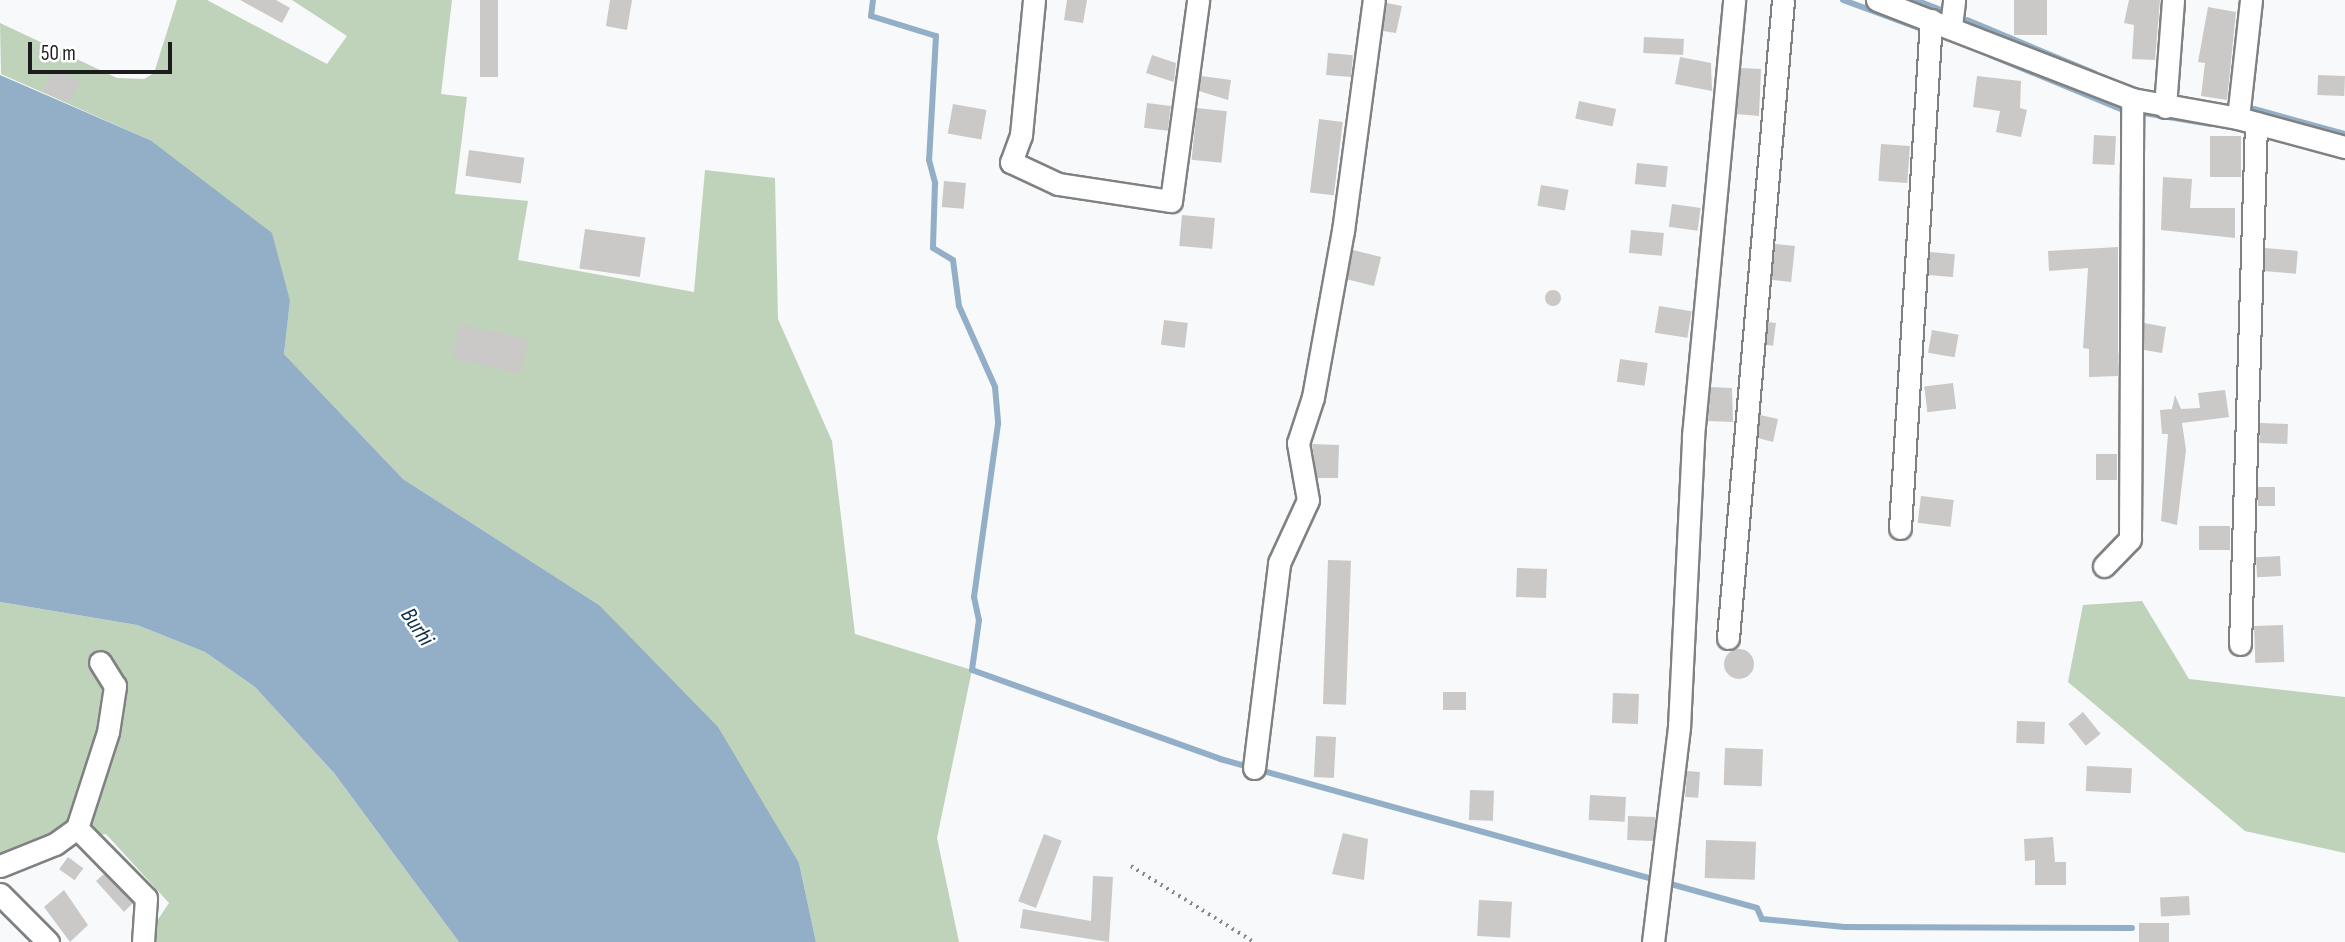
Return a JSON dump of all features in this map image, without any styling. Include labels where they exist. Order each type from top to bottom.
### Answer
[{"type":"street","points":[[1034,0],[1021,135],[1012,162],[1058,184],[1171,201],[1198,0]]},
{"type":"street","points":[[1254,768],[1279,563],[1308,500],[1298,443],[1313,397],[1343,231],[1374,0]]},
{"type":"street","points":[[1653,942],[1679,727],[1693,436],[1734,0]]},
{"type":"street","points":[[1728,638],[1783,0]]},
{"type":"street","points":[[1877,0],[2132,99],[2247,121],[2345,147]]},
{"type":"street","points":[[1900,528],[1941,23],[1954,0]]},
{"type":"street","points":[[2165,107],[2173,0]]},
{"type":"street","points":[[2240,644],[2251,0]]},
{"type":"street","points":[[2104,566],[2130,539],[2132,99]]},
{"type":"street","points":[[0,866],[55,845],[77,828],[113,698],[110,669],[100,662]]},
{"type":"street","points":[[77,828],[146,898],[143,942]]},
{"type":"street","points":[[0,894],[48,942]]},
{"type":"path","points":[[1131,866],[1254,942]]},
{"type":"green space","points":[[177,0],[207,0],[327,64],[347,36],[292,0],[452,0],[441,94],[467,97],[455,194],[528,201],[518,260],[694,292],[705,170],[775,178],[778,319],[832,441],[855,634],[972,670],[937,838],[959,942],[816,942],[799,863],[599,605],[403,479],[284,354],[290,301],[150,140],[1,74],[0,23],[117,78],[144,79],[154,73]]},
{"type":"green space","points":[[2142,601],[2189,679],[2345,697],[2345,853],[2245,831],[2068,682],[2083,605]]},
{"type":"green space","points":[[0,602],[137,625],[205,652],[255,687],[334,773],[459,942],[143,942],[169,903],[106,834],[26,847],[0,864]]},
{"type":"water","name":"Burhi","points":[[0,75],[150,140],[272,233],[290,301],[284,354],[403,479],[599,605],[718,727],[799,863],[816,942],[459,942],[334,773],[255,687],[205,652],[137,625],[0,602]]},
{"type":"building","points":[[240,0],[276,0],[290,8],[282,23]]},
{"type":"building","points":[[480,0],[498,0],[498,77],[480,77]]},
{"type":"building","points":[[610,0],[632,0],[627,30],[606,26]]},
{"type":"building","points":[[1067,0],[1087,0],[1083,23],[1064,20]]},
{"type":"building","points":[[2014,0],[2047,0],[2047,35],[2014,35]]},
{"type":"building","points":[[2129,0],[2160,0],[2155,60],[2132,59],[2134,25],[2124,23]]},
{"type":"building","points":[[1387,3],[1402,6],[1396,33],[1383,31]]},
{"type":"building","points":[[2208,7],[2236,12],[2227,100],[2201,96],[2205,63],[2198,62]]},
{"type":"building","points":[[1644,37],[1684,39],[1683,55],[1643,53]]},
{"type":"building","points":[[1328,53],[1353,55],[1351,77],[1326,75]]},
{"type":"building","points":[[1152,55],[1176,63],[1174,82],[1146,73]]},
{"type":"building","points":[[1680,57],[1711,63],[1712,91],[1675,84]]},
{"type":"building","points":[[1741,68],[1761,69],[1759,116],[1736,114]]},
{"type":"building","points":[[53,70],[79,82],[70,103],[43,91]]},
{"type":"building","points":[[2318,75],[2345,76],[2344,96],[2317,95]]},
{"type":"building","points":[[1201,76],[1231,80],[1228,100],[1199,91]]},
{"type":"building","points":[[1977,76],[2021,81],[2020,108],[2027,110],[2021,137],[1996,132],[2000,111],[1973,107]]},
{"type":"building","points":[[1579,101],[1616,109],[1612,127],[1575,119]]},
{"type":"building","points":[[1147,103],[1171,106],[1168,131],[1144,128]]},
{"type":"building","points":[[953,104],[986,110],[981,139],[948,134]]},
{"type":"building","points":[[1197,108],[1227,111],[1221,163],[1192,160]]},
{"type":"building","points":[[1319,119],[1343,122],[1334,195],[1310,192]]},
{"type":"building","points":[[2094,135],[2116,136],[2114,165],[2092,164]]},
{"type":"building","points":[[2210,136],[2241,136],[2241,177],[2210,177]]},
{"type":"building","points":[[1881,144],[1910,146],[1907,183],[1878,181]]},
{"type":"building","points":[[469,150],[524,158],[521,184],[465,176]]},
{"type":"building","points":[[1637,163],[1668,166],[1666,187],[1635,184]]},
{"type":"building","points":[[2163,177],[2192,179],[2190,208],[2235,208],[2235,238],[2161,230]]},
{"type":"building","points":[[944,181],[966,183],[964,209],[942,207]]},
{"type":"building","points":[[1541,185],[1569,190],[1565,211],[1537,206]]},
{"type":"building","points":[[1672,204],[1701,208],[1698,231],[1669,227]]},
{"type":"building","points":[[1182,215],[1215,218],[1212,249],[1179,246]]},
{"type":"building","points":[[585,229],[645,237],[640,277],[579,269]]},
{"type":"building","points":[[1631,230],[1664,233],[1662,256],[1629,253]]},
{"type":"building","points":[[1775,244],[1795,246],[1791,282],[1771,280]]},
{"type":"building","points":[[2118,247],[2118,376],[2089,377],[2089,349],[2083,348],[2088,268],[2049,271],[2048,251]]},
{"type":"building","points":[[2265,248],[2298,251],[2296,274],[2263,271]]},
{"type":"building","points":[[1353,250],[1381,257],[1374,286],[1346,279]]},
{"type":"building","points":[[1930,252],[1955,254],[1953,277],[1928,275]]},
{"type":"building","points":[[1553,290],[1561,298],[1553,306],[1545,298]]},
{"type":"building","points":[[1659,306],[1692,311],[1687,338],[1655,333]]},
{"type":"building","points":[[1164,320],[1188,323],[1185,348],[1161,345]]},
{"type":"building","points":[[1768,322],[1776,323],[1773,346],[1765,345]]},
{"type":"building","points":[[2144,323],[2166,327],[2162,353],[2144,350]]},
{"type":"building","points":[[460,324],[528,340],[520,374],[452,358]]},
{"type":"building","points":[[1932,330],[1959,335],[1955,357],[1928,353]]},
{"type":"building","points":[[1620,359],[1648,363],[1645,386],[1617,382]]},
{"type":"building","points":[[1953,383],[1956,409],[1927,412],[1924,387]]},
{"type":"building","points":[[1711,387],[1732,388],[1733,422],[1708,421]]},
{"type":"building","points":[[2225,390],[2229,417],[2182,423],[2186,450],[2177,525],[2161,521],[2168,434],[2162,434],[2160,410],[2172,409],[2175,395],[2181,409],[2200,408],[2198,393]]},
{"type":"building","points":[[1760,415],[1778,419],[1773,442],[1758,438]]},
{"type":"building","points":[[2260,423],[2288,424],[2287,444],[2259,443]]},
{"type":"building","points":[[1312,444],[1339,445],[1338,478],[1317,478]]},
{"type":"building","points":[[2096,454],[2117,454],[2117,480],[2096,480]]},
{"type":"building","points":[[2258,487],[2275,487],[2275,506],[2258,506]]},
{"type":"building","points":[[1921,496],[1954,500],[1950,527],[1918,523]]},
{"type":"building","points":[[2199,526],[2230,526],[2230,550],[2199,550]]},
{"type":"building","points":[[2280,556],[2281,576],[2257,577],[2256,557]]},
{"type":"building","points":[[1328,560],[1351,561],[1346,705],[1323,704]]},
{"type":"building","points":[[1517,568],[1547,569],[1546,598],[1516,597]]},
{"type":"building","points":[[2283,625],[2284,662],[2255,663],[2254,626]]},
{"type":"building","points":[[1739,649],[1750,653],[1754,664],[1750,675],[1739,679],[1728,675],[1724,664],[1728,653]]},
{"type":"building","points":[[1443,692],[1466,692],[1466,710],[1443,710]]},
{"type":"building","points":[[1613,693],[1639,694],[1638,724],[1612,723]]},
{"type":"building","points":[[2083,712],[2101,734],[2086,746],[2068,724]]},
{"type":"building","points":[[2017,721],[2045,722],[2044,744],[2016,743]]},
{"type":"building","points":[[1316,736],[1336,737],[1334,778],[1314,777]]},
{"type":"building","points":[[1725,748],[1763,749],[1762,786],[1724,785]]},
{"type":"building","points":[[2087,766],[2132,768],[2131,793],[2086,791]]},
{"type":"building","points":[[1687,771],[1700,772],[1698,798],[1685,797]]},
{"type":"building","points":[[1470,790],[1494,791],[1493,821],[1469,820]]},
{"type":"building","points":[[1590,795],[1626,797],[1625,822],[1589,820]]},
{"type":"building","points":[[1628,816],[1655,817],[1654,841],[1627,840]]},
{"type":"building","points":[[1343,833],[1368,839],[1364,880],[1332,874]]},
{"type":"building","points":[[1044,834],[1062,841],[1036,908],[1018,901]]},
{"type":"building","points":[[2053,837],[2055,862],[2066,862],[2066,885],[2035,885],[2035,860],[2025,861],[2024,839]]},
{"type":"building","points":[[1706,840],[1756,842],[1755,880],[1705,878]]},
{"type":"building","points":[[68,857],[83,868],[75,880],[59,869]]},
{"type":"building","points":[[104,874],[133,903],[124,912],[96,881]]},
{"type":"building","points":[[1093,876],[1113,877],[1109,942],[1020,928],[1023,909],[1091,921]]},
{"type":"building","points":[[64,890],[88,925],[70,942],[44,907]]},
{"type":"building","points":[[2189,896],[2190,915],[2161,916],[2160,898]]},
{"type":"building","points":[[1479,900],[1512,902],[1510,938],[1477,936]]},
{"type":"building","points":[[2139,923],[2169,923],[2169,942],[2139,942]]},
{"type":"waterway","points":[[873,0],[871,16],[936,36],[929,160],[935,183],[933,248],[953,260],[959,306],[995,387],[998,424],[974,597],[979,620],[972,670],[1220,759],[1757,908],[1762,919],[1845,927],[2132,928]]},
{"type":"waterway","points":[[1843,0],[1919,28]]},
{"type":"waterway","points":[[1915,0],[1941,10]]},
{"type":"waterway","points":[[1967,20],[2094,73]]},
{"type":"waterway","points":[[1990,55],[2121,109]]},
{"type":"waterway","points":[[2254,109],[2345,134]]},
{"type":"waterway","points":[[2144,113],[2211,124]]}]
